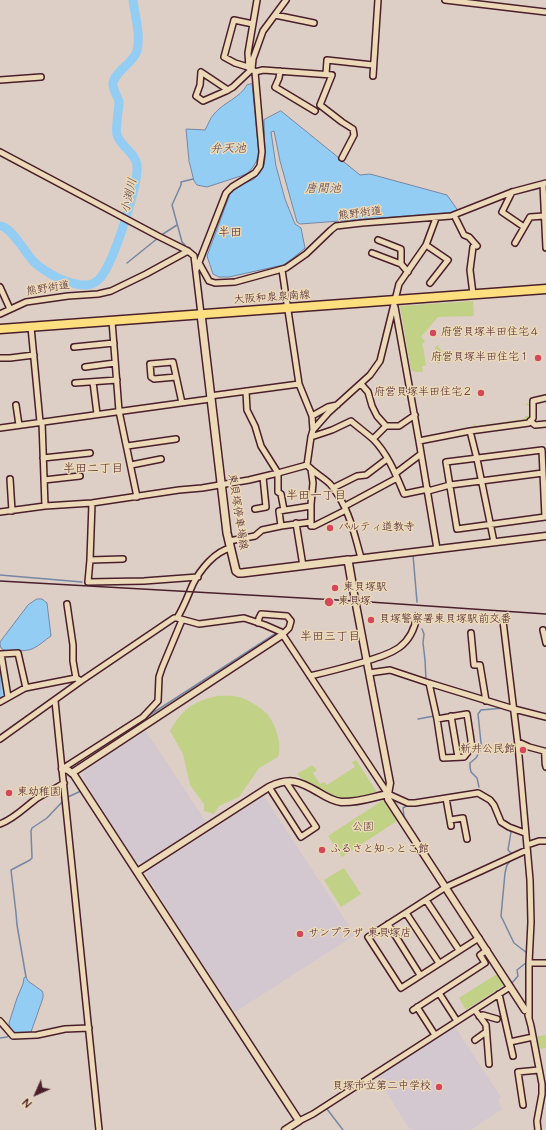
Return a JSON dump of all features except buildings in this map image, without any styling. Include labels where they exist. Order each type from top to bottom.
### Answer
[{"type":"main road","name":"大阪和泉泉南線","points":[[0,329],[288,308],[394,302],[473,294],[546,289]]},
{"type":"main road","name":"東貝塚停車場線","points":[[201,314],[221,485],[235,569],[239,573],[348,560]]},
{"type":"main road","points":[[348,560],[353,589]]},
{"type":"street","points":[[196,270],[226,193],[232,187],[255,173],[260,166],[262,152],[248,54],[257,0]]},
{"type":"street","points":[[228,90],[201,72],[200,85],[196,96],[203,101],[228,90],[251,70],[253,59],[263,31],[286,0]]},
{"type":"street","points":[[373,76],[378,0]]},
{"type":"street","points":[[445,0],[546,12]]},
{"type":"street","points":[[275,15],[314,22]]},
{"type":"street","points":[[253,24],[234,20],[224,57],[251,70],[332,75],[320,105],[353,129],[354,134],[342,158]]},
{"type":"street","points":[[326,74],[327,60],[374,65]]},
{"type":"street","points":[[280,71],[275,87],[315,111]]},
{"type":"street","points":[[0,80],[41,77]]},
{"type":"street","points":[[0,152],[188,251],[194,256],[201,314]]},
{"type":"street","points":[[545,184],[544,216],[546,248]]},
{"type":"street","name":"熊野街道","points":[[199,263],[210,281],[215,283],[235,282],[286,268],[306,254],[336,226],[436,218],[454,215],[512,192],[545,184]]},
{"type":"street","points":[[512,192],[502,212],[524,227]]},
{"type":"street","points":[[454,215],[464,234],[475,246],[470,270],[473,294]]},
{"type":"street","points":[[515,243],[530,217],[544,216]]},
{"type":"street","points":[[313,430],[370,375],[380,361],[399,284],[426,245],[436,218]]},
{"type":"street","points":[[378,240],[400,249],[402,264],[408,272]]},
{"type":"street","points":[[426,245],[448,260],[430,283]]},
{"type":"street","name":"熊野街道","points":[[0,314],[26,302],[68,296],[98,294],[111,291],[188,251]]},
{"type":"street","points":[[372,253],[402,264]]},
{"type":"street","points":[[282,270],[299,384],[312,416],[313,430],[306,465]]},
{"type":"street","points":[[0,287],[10,309]]},
{"type":"street","points":[[394,302],[415,415],[437,549]]},
{"type":"street","points":[[112,321],[120,412],[137,497]]},
{"type":"street","points":[[32,327],[41,422],[45,506]]},
{"type":"street","points":[[74,347],[114,343]]},
{"type":"street","points":[[0,358],[34,355]]},
{"type":"street","points":[[176,377],[154,379],[151,377],[150,364],[173,362],[182,403]]},
{"type":"street","points":[[85,367],[115,363]]},
{"type":"street","points":[[75,383],[117,380]]},
{"type":"street","points":[[93,382],[97,414]]},
{"type":"street","points":[[0,428],[182,403],[246,390],[299,384]]},
{"type":"street","points":[[361,384],[368,392],[377,416],[386,426]]},
{"type":"street","points":[[246,390],[247,410],[255,426],[261,446],[278,474],[278,492],[281,494],[284,510]]},
{"type":"street","points":[[419,441],[470,431],[529,423],[533,418],[532,401],[546,398]]},
{"type":"street","points":[[16,405],[19,426]]},
{"type":"street","points":[[312,416],[328,407],[338,405]]},
{"type":"street","points":[[373,439],[386,426],[399,426],[415,415]]},
{"type":"street","points":[[311,436],[332,430],[351,421],[373,439],[387,459],[404,494],[450,485],[543,474]]},
{"type":"street","points":[[530,422],[535,425],[546,424]]},
{"type":"street","points":[[470,431],[494,542]]},
{"type":"street","points":[[127,446],[176,439]]},
{"type":"street","points":[[542,450],[543,474],[545,517],[457,529],[446,462],[542,450]]},
{"type":"street","points":[[43,458],[90,453]]},
{"type":"street","points":[[311,469],[313,483],[311,526],[314,526],[346,508],[396,476],[421,454]]},
{"type":"street","points":[[130,465],[161,459]]},
{"type":"street","points":[[333,488],[357,476],[366,475],[387,459]]},
{"type":"street","points":[[0,512],[45,506],[92,503],[202,488],[278,474],[306,465]]},
{"type":"street","points":[[306,465],[321,475],[333,488],[346,508],[360,558]]},
{"type":"street","points":[[44,480],[80,476]]},
{"type":"street","points":[[255,509],[266,507],[263,477]]},
{"type":"street","points":[[10,479],[12,511]]},
{"type":"street","points":[[92,503],[88,582],[144,581],[198,577]]},
{"type":"street","points":[[281,526],[279,511],[311,506]]},
{"type":"street","points":[[62,769],[143,717],[158,701],[159,677],[182,612],[194,582],[213,558],[226,549],[230,544],[255,536],[262,530],[296,523],[311,522]]},
{"type":"street","points":[[296,523],[303,566]]},
{"type":"street","points":[[348,560],[546,536]]},
{"type":"street","points":[[90,560],[123,559]]},
{"type":"street","points":[[353,589],[390,783],[388,799],[487,950],[529,1018]]},
{"type":"street","points":[[67,604],[76,678]]},
{"type":"street","points":[[72,773],[282,635],[289,628],[291,621],[286,616],[261,614],[258,623]]},
{"type":"street","points":[[310,676],[367,661],[393,652],[408,640],[413,631],[417,616]]},
{"type":"street","points":[[0,739],[81,681],[174,618],[199,624],[244,618],[281,632],[388,794],[408,803],[416,803],[478,793],[490,800],[494,805],[501,822],[509,827],[525,833]]},
{"type":"street","points":[[503,622],[518,742],[530,880],[531,922],[528,963],[529,1018],[539,1070],[544,1083],[537,1121],[538,1130]]},
{"type":"street","points":[[543,630],[546,642]]},
{"type":"street","points":[[471,633],[474,665],[480,665],[486,701]]},
{"type":"street","points":[[8,697],[1,654],[18,653],[26,688]]},
{"type":"street","points":[[369,673],[390,670],[486,701],[546,717]]},
{"type":"street","points":[[0,702],[26,688],[76,678],[81,681]]},
{"type":"street","points":[[429,683],[437,719],[443,758],[464,757],[472,747],[467,714],[437,719]]},
{"type":"street","points":[[55,700],[99,1130]]},
{"type":"street","points":[[451,716],[458,757]]},
{"type":"street","points":[[518,742],[544,751],[546,767]]},
{"type":"street","points":[[62,769],[68,770],[74,775],[299,1121]]},
{"type":"street","points":[[269,787],[301,837],[316,827],[286,782]]},
{"type":"street","points":[[138,872],[269,787],[278,783],[297,782],[327,798],[342,802],[355,802],[388,794]]},
{"type":"street","points":[[0,824],[10,820],[38,798],[64,783]]},
{"type":"street","points":[[446,798],[451,826]]},
{"type":"street","points":[[450,820],[463,818],[466,839]]},
{"type":"street","points":[[479,938],[401,988],[368,937],[446,887],[527,847],[546,841]]},
{"type":"street","points":[[426,900],[459,950]]},
{"type":"street","points":[[406,913],[439,963]]},
{"type":"street","points":[[388,924],[420,975]]},
{"type":"street","points":[[435,1035],[415,1008],[485,963],[480,955],[487,950]]},
{"type":"street","points":[[528,963],[546,963]]},
{"type":"street","points":[[285,1130],[313,1114],[510,987]]},
{"type":"street","points":[[439,993],[457,1021]]},
{"type":"street","points":[[500,994],[513,1056]]},
{"type":"street","points":[[475,1010],[486,1025],[489,1064]]},
{"type":"street","points":[[480,1016],[482,1015],[497,1019]]},
{"type":"street","points":[[0,1021],[12,1035],[37,1036],[65,1029],[89,1028]]},
{"type":"street","points":[[475,1040],[486,1032]]},
{"type":"street","points":[[510,1042],[533,1038]]},
{"type":"street","points":[[523,1105],[518,1072],[539,1070]]},
{"type":"shaded area","points":[[146,731],[206,822],[143,863],[136,862],[83,779],[84,771]]},
{"type":"shaded area","points":[[264,796],[355,935],[235,1012],[147,876],[148,871]]},
{"type":"shaded area","name":"貝塚市立第二中学校","points":[[455,1027],[501,1097],[498,1101],[502,1109],[471,1130],[410,1130],[377,1077]]},
{"type":"green space","points":[[473,301],[474,316],[438,317],[421,337],[425,341],[422,345],[426,366],[422,366],[423,372],[415,372],[411,370],[400,306]]},
{"type":"green space","points":[[440,344],[438,347],[448,356],[450,353],[451,355],[445,361],[442,359],[439,364],[437,363],[435,347]]},
{"type":"green space","points":[[527,403],[531,405],[531,418],[527,421],[476,428],[474,426],[474,423],[476,426],[525,419],[525,416],[529,416],[530,406],[526,405]]},
{"type":"green space","points":[[217,696],[239,697],[252,702],[261,709],[266,713],[272,722],[280,746],[278,757],[259,768],[239,797],[219,806],[214,814],[204,811],[204,804],[190,785],[183,754],[170,731],[179,717],[189,708],[208,698]]},
{"type":"green space","points":[[356,760],[377,792],[354,798],[340,799],[322,791],[302,779],[297,774],[312,765],[317,770],[313,773],[320,784],[324,782],[327,785],[355,767],[352,762]]},
{"type":"green space","name":"公園","points":[[383,800],[397,821],[342,857],[328,836]]},
{"type":"green space","points":[[344,868],[361,894],[341,907],[324,880]]},
{"type":"green space","points":[[497,974],[504,985],[466,1010],[459,998]]},
{"type":"green space","points":[[546,1035],[546,1048],[535,1049],[533,1037]]},
{"type":"water","name":"弁天池","points":[[252,84],[259,154],[256,162],[248,173],[241,176],[207,187],[197,185],[194,181],[189,161],[186,129],[205,130],[211,117],[218,110],[240,93],[247,85]]},
{"type":"water","name":"唐間池","points":[[281,111],[360,175],[370,174],[447,195],[459,212],[300,224],[297,222],[280,161],[274,131],[271,132],[276,166],[285,199],[295,224],[301,228],[305,248],[283,265],[229,277],[219,277],[213,274],[207,256],[230,194],[239,186],[254,179],[260,173],[265,159],[264,120]]},
{"type":"water","points":[[37,599],[42,599],[47,603],[51,636],[40,645],[32,649],[16,651],[3,650],[0,642],[28,605]]},
{"type":"water","points":[[0,666],[5,695],[0,699]]},
{"type":"water","points":[[26,977],[28,981],[42,991],[43,998],[31,1032],[20,1034],[12,1030],[9,1023],[24,978]]},
{"type":"waterway","name":"小渕川","points":[[0,226],[9,230],[34,262],[52,275],[79,285],[94,283],[101,277],[119,240],[130,205],[137,175],[136,160],[117,135],[116,129],[119,102],[113,85],[116,76],[132,60],[137,51],[138,32],[133,0]]},
{"type":"waterway","points":[[186,248],[182,242],[172,205],[181,182],[193,179]]},
{"type":"waterway","points":[[127,263],[163,234],[177,225]]},
{"type":"waterway","points":[[413,555],[417,602]]},
{"type":"waterway","points":[[0,575],[82,582]]},
{"type":"waterway","points":[[422,629],[424,634],[423,643],[426,680]]},
{"type":"waterway","points":[[145,718],[278,632]]},
{"type":"waterway","points":[[479,787],[477,778],[471,772],[470,767],[470,763],[476,758],[482,747],[478,714],[481,710],[504,708]]},
{"type":"waterway","points":[[418,719],[434,716]]},
{"type":"waterway","points":[[72,778],[288,1111]]},
{"type":"waterway","points":[[68,797],[81,791]]},
{"type":"waterway","points":[[26,977],[17,925],[11,870],[32,858],[32,828],[47,818],[64,800]]},
{"type":"waterway","points":[[404,817],[403,808],[408,805]]},
{"type":"waterway","points":[[508,829],[511,832],[508,850],[512,854]]},
{"type":"waterway","points":[[512,859],[507,865],[505,873],[501,916],[514,943],[527,953]]},
{"type":"waterway","points":[[512,983],[518,976],[517,970],[527,962]]},
{"type":"waterway","points":[[0,1038],[7,1037],[13,1032]]},
{"type":"waterway","points":[[327,1109],[343,1130]]},
{"type":"railway","points":[[0,581],[355,601],[546,614]]},
{"type":"place","name":"府営貝塚半田住宅４","points":[[433,333]]},
{"type":"place","name":"府営貝塚半田住宅１","points":[[538,358]]},
{"type":"place","name":"府営貝塚半田住宅２","points":[[481,393]]},
{"type":"place","name":"パルティ道教寺","points":[[330,528]]},
{"type":"place","name":"東貝塚駅","points":[[335,588]]},
{"type":"place","name":"東貝塚","points":[[329,602]]},
{"type":"place","name":"貝塚警察署東貝塚駅前交番","points":[[371,620]]},
{"type":"place","name":"新井公民館","points":[[523,750]]},
{"type":"place","name":"東幼稚園","points":[[9,793]]},
{"type":"place","name":"ふるさと知っとこ館","points":[[322,850]]},
{"type":"place","name":"サンプラザ 東貝塚店","points":[[300,934]]},
{"type":"place","name":"貝塚市立第二中学校","points":[[439,1087]]},
{"type":"district","name":"半田","points":[[230,233]]},
{"type":"district","name":"半田二丁目","points":[[93,469]]},
{"type":"district","name":"半田一丁目","points":[[316,496]]},
{"type":"district","name":"半田三丁目","points":[[330,637]]}]
